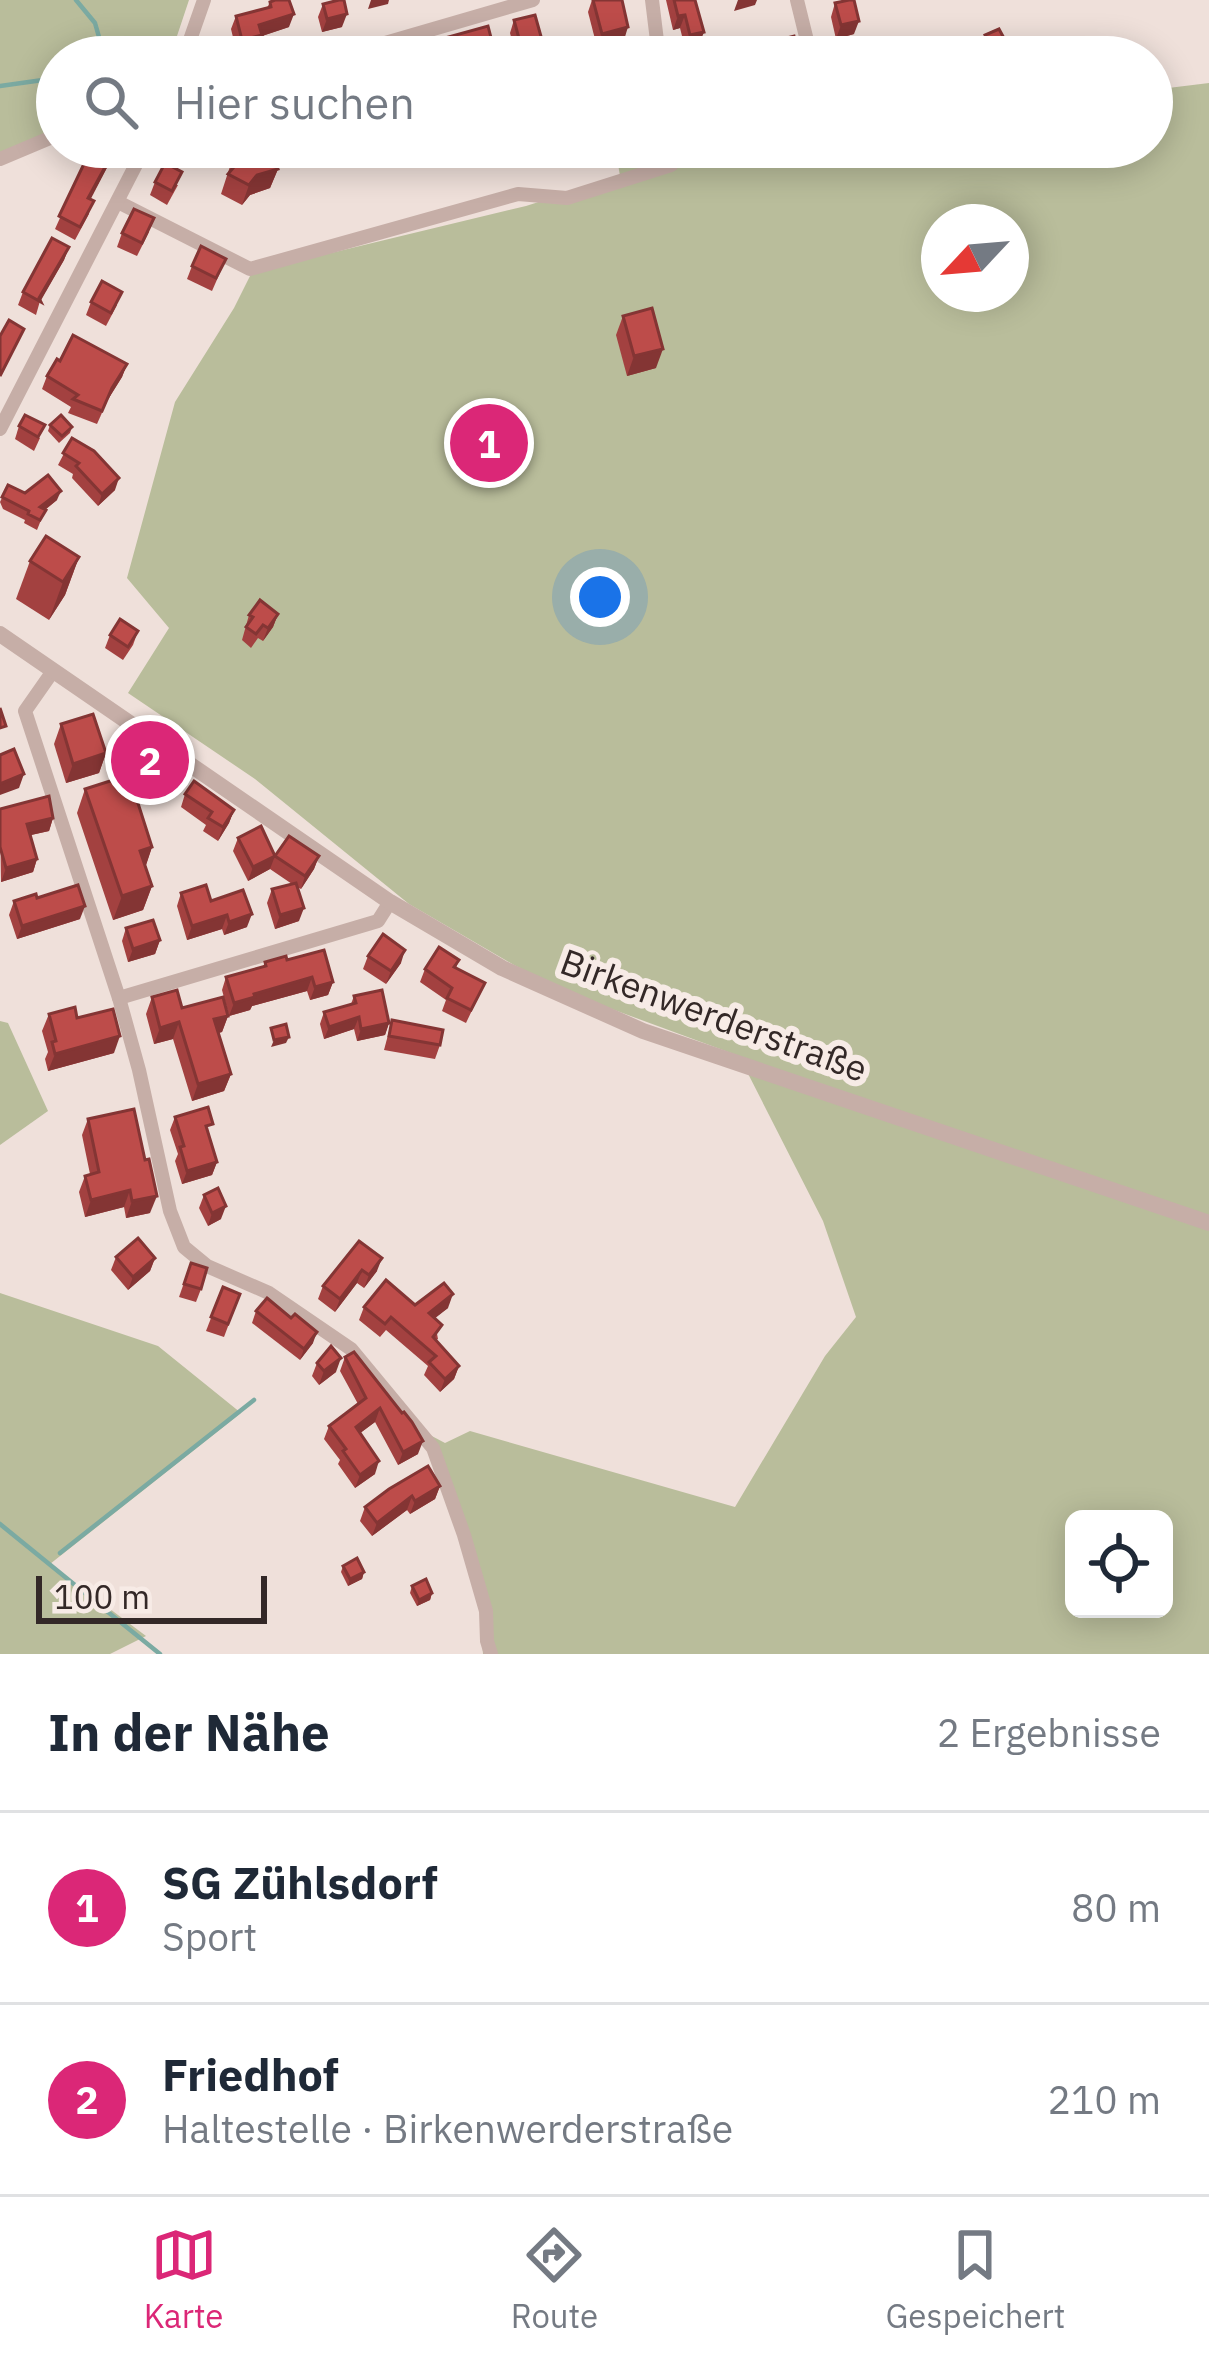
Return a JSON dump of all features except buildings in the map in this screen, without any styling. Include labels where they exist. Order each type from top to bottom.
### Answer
[{"type":"street","points":[[191,36],[204,0]]},
{"type":"street","points":[[409,36],[533,0]]},
{"type":"street","points":[[652,0],[656,36]]},
{"type":"street","points":[[797,0],[806,36]]},
{"type":"street","points":[[0,159],[36,144]]},
{"type":"street","points":[[0,429],[135,168]]},
{"type":"street","points":[[118,202],[250,269],[518,194],[566,198],[661,168]]},
{"type":"street","name":"Birkenwerderstraße","points":[[0,634],[390,902],[502,968],[643,1031],[1209,1223]]},
{"type":"street","points":[[53,671],[25,711],[119,998],[170,1210],[184,1247],[207,1265],[269,1293],[351,1348],[434,1448],[486,1611],[491,1654]]},
{"type":"street","points":[[119,998],[378,921],[390,902]]},
{"type":"green space","points":[[0,0],[189,0],[177,36],[36,36],[36,143],[0,159]]},
{"type":"green space","points":[[1209,83],[1209,1654],[483,1654],[480,1611],[428,1434],[445,1443],[470,1431],[735,1507],[825,1356],[856,1317],[823,1221],[739,1056],[571,994],[409,904],[255,779],[128,693],[169,628],[127,578],[175,402],[252,272],[526,206],[620,176],[619,168],[1173,168],[1173,87]]},
{"type":"green space","points":[[0,1021],[8,1023],[48,1111],[0,1145]]},
{"type":"green space","points":[[0,1293],[158,1346],[241,1413],[50,1564],[146,1636],[110,1654],[0,1654]]},
{"type":"waterway","points":[[76,0],[95,23],[99,36]]},
{"type":"waterway","points":[[0,86],[36,81]]},
{"type":"waterway","points":[[60,1553],[254,1400]]},
{"type":"waterway","points":[[0,1524],[86,1594]]},
{"type":"waterway","points":[[93,1600],[160,1654]]},
{"type":"place","name":"SG Zühlsdorf","points":[[489,443]]},
{"type":"place","name":"Friedhof","points":[[150,760]]}]
